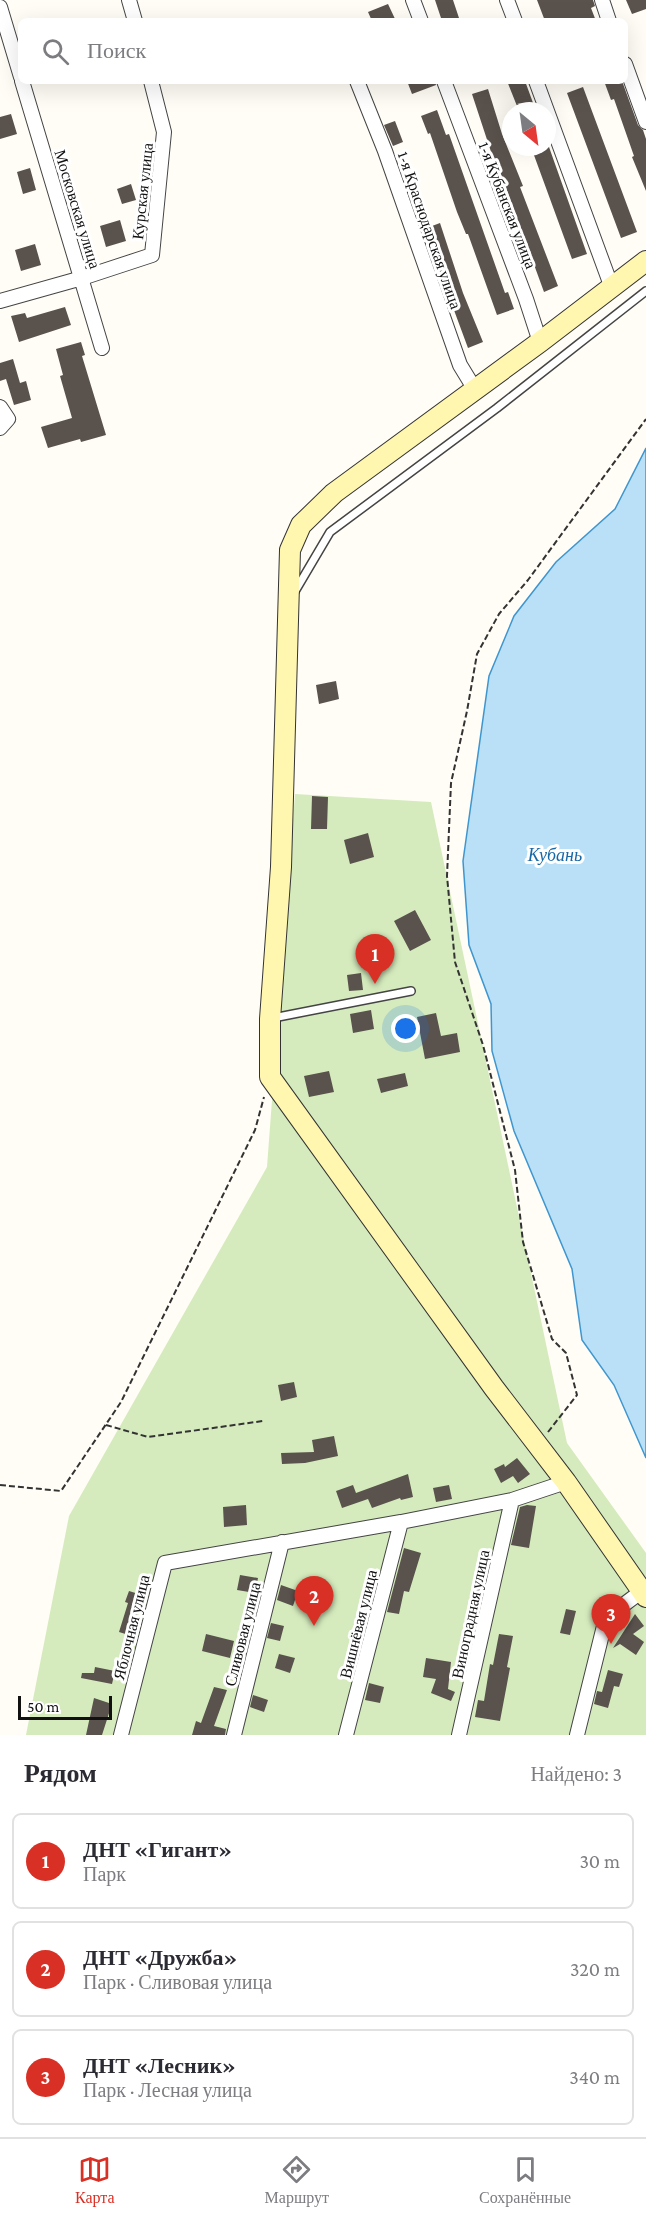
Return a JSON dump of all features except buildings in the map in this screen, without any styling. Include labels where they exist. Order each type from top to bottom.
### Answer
[{"type":"street","points":[[129,0],[134,18]]},
{"type":"street","points":[[414,0],[420,18]]},
{"type":"street","points":[[507,0],[513,18]]},
{"type":"street","points":[[602,0],[608,18]]},
{"type":"street","points":[[0,7],[18,67]]},
{"type":"street","points":[[628,72],[646,122]]},
{"type":"street","name":"Московская улица","points":[[23,84],[102,348]]},
{"type":"street","name":"Курская улица","points":[[0,301],[152,255],[164,132],[152,84]]},
{"type":"street","name":"1-я Краснодарская улица","points":[[358,84],[385,151],[460,365],[474,388]]},
{"type":"street","name":"1-я Кубанская улица","points":[[445,84],[540,342]]},
{"type":"street","points":[[537,84],[612,288]]},
{"type":"street","points":[[577,1735],[606,1618],[644,1594],[539,1443],[494,1388],[270,1077],[270,1018],[281,867],[290,550],[301,525],[334,493],[646,261]]},
{"type":"street","points":[[282,1542],[512,1500],[566,1482]]},
{"type":"street","name":"Виноградная улица","points":[[459,1735],[512,1500]]},
{"type":"street","name":"Вишнёвая улица","points":[[346,1735],[401,1522]]},
{"type":"street","name":"Яблочная улица","points":[[121,1735],[165,1563],[282,1542]]},
{"type":"street","name":"Сливовая улица","points":[[234,1735],[282,1542]]},
{"type":"lane","points":[[290,600],[330,532],[506,401],[646,291]]},
{"type":"lane","points":[[270,1018],[411,992]]},
{"type":"path","points":[[539,1443],[577,1395],[566,1353],[552,1339],[523,1242],[515,1170],[483,1046],[455,962],[447,876],[451,783],[477,654],[500,614],[528,580],[646,419]]},
{"type":"path","points":[[0,1485],[61,1491],[122,1402],[255,1130],[270,1077]]},
{"type":"path","points":[[106,1425],[148,1437],[263,1421]]},
{"type":"green space","points":[[295,794],[431,802],[567,1443],[646,1553],[646,1735],[26,1735],[69,1516],[267,1167]]},
{"type":"water","name":"Кубань","points":[[646,448],[646,1458],[614,1385],[582,1340],[572,1269],[514,1131],[492,1051],[491,1004],[469,945],[463,861],[489,676],[514,616],[556,562],[615,509]]},
{"type":"place","name":"ДНТ «Гигант»","points":[[375,984]]},
{"type":"place","name":"ДНТ «Дружба»","points":[[314,1626]]},
{"type":"place","name":"ДНТ «Лесник»","points":[[611,1644]]}]
